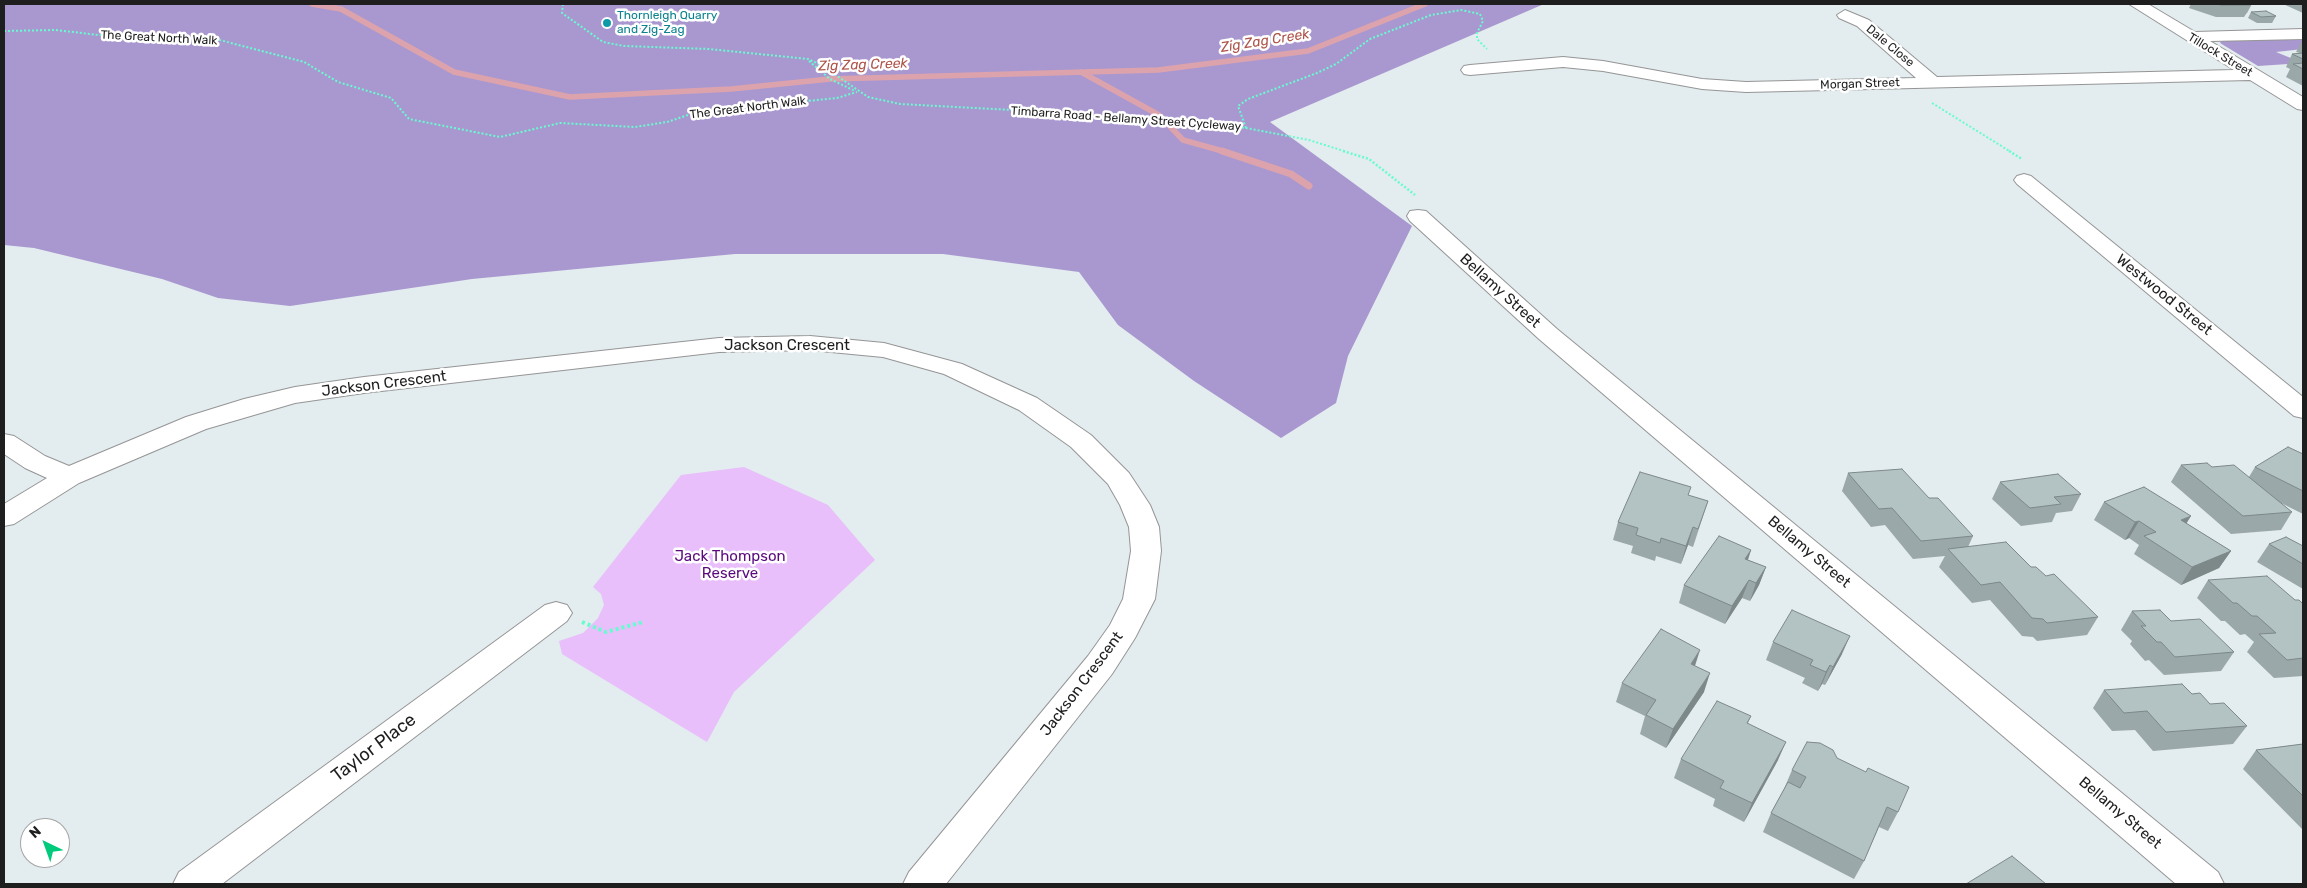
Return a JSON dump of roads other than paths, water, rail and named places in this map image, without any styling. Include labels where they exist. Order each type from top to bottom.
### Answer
[{"type":"street","name":"Tillock Street","points":[[2137,4],[2303,105]]},
{"type":"street","name":"Dale Close","points":[[1845,14],[1863,23],[1931,81]]},
{"type":"street","points":[[2191,37],[2303,34]]},
{"type":"street","name":"Morgan Street","points":[[1470,70],[1532,63],[1563,62],[1603,66],[1720,86],[2253,75]]},
{"type":"street","name":"Westwood Street","points":[[2024,180],[2303,410]]},
{"type":"street","name":"Bellamy Street","points":[[1418,216],[1556,340],[2204,884]]},
{"type":"street","name":"Jackson Crescent","points":[[4,517],[68,476],[196,423],[253,405],[364,385],[719,345],[810,343],[884,350],[953,369],[990,384],[1028,404],[1081,441],[1119,479],[1135,504],[1144,528],[1146,551],[1139,599],[1124,630],[1100,665],[923,884]]},
{"type":"street","points":[[4,442],[35,462],[68,476]]},
{"type":"street","name":"Taylor Place","points":[[193,884],[556,613]]},
{"type":"waterway","name":"Zig Zag Creek","points":[[312,4],[341,9],[454,72],[570,97],[731,89],[830,79],[1081,72]]},
{"type":"waterway","name":"Zig Zag Creek","points":[[1081,72],[1158,70],[1308,51],[1425,4]]},
{"type":"waterway","points":[[1081,72],[1159,115],[1183,140],[1226,152]]},
{"type":"waterway","points":[[1222,151],[1291,174],[1309,186]]},
{"type":"place","name":"Thornleigh Quarry and Zig-Zag","points":[[607,23]]},
{"type":"park label","name":"Jack Thompson Reserve","points":[[730,566]]}]
